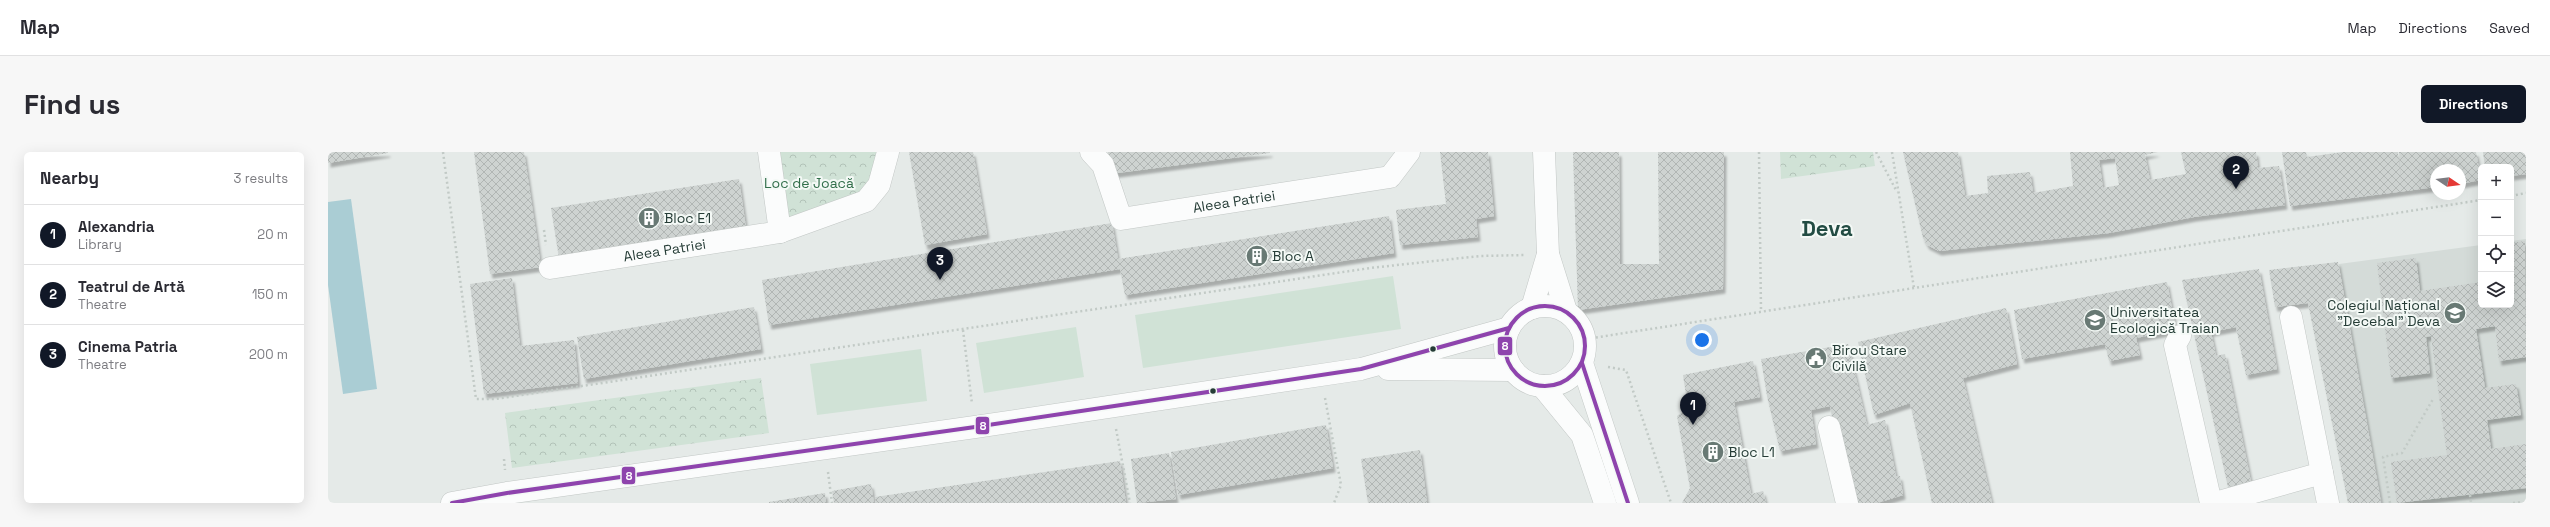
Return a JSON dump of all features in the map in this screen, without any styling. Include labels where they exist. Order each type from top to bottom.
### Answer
[{"type":"street","points":[[769,152],[780,232]]},
{"type":"street","name":"Aleea Patriei","points":[[550,268],[780,232],[866,201],[879,185],[888,152]]},
{"type":"street","name":"Aleea Patriei","points":[[1091,152],[1103,165],[1121,219],[1390,177],[1409,152]]},
{"type":"street","points":[[1544,152],[1548,254],[1566,310],[1581,327],[1585,339],[1585,351],[1582,363],[1575,373],[1566,381],[1554,385],[1542,386],[1531,383],[1513,370],[1505,350],[1509,328],[1521,314],[1532,308],[1546,305],[1566,310]]},
{"type":"street","points":[[1532,308],[1548,254]]},
{"type":"street","points":[[2291,317],[2328,503]]},
{"type":"street","points":[[459,502],[1361,369],[1509,328]]},
{"type":"street","points":[[2180,336],[2175,345],[2210,503]]},
{"type":"street","points":[[1582,363],[1628,503]]},
{"type":"street","points":[[1361,369],[1513,370]]},
{"type":"street","points":[[1542,386],[1582,435],[1604,503]]},
{"type":"street","points":[[1829,427],[1847,503]]},
{"type":"street","points":[[2215,503],[2322,473]]},
{"type":"path","points":[[443,152],[476,399],[495,399],[1370,268],[1480,256],[1548,254]]},
{"type":"path","points":[[1759,152],[1761,312]]},
{"type":"path","points":[[1876,152],[1899,195]]},
{"type":"path","points":[[1892,152],[1914,288]]},
{"type":"path","points":[[2514,195],[2526,193]]},
{"type":"path","points":[[1585,339],[2478,200]]},
{"type":"path","points":[[962,330],[975,427]]},
{"type":"path","points":[[1582,363],[1626,370],[1671,503]]},
{"type":"path","points":[[1321,375],[1341,485],[1334,503]]},
{"type":"path","points":[[2390,503],[2383,457],[2402,453],[2433,399]]},
{"type":"path","points":[[1112,405],[1130,503]]},
{"type":"path","points":[[824,448],[832,503]]},
{"type":"path","points":[[2470,495],[2471,503]]},
{"type":"path","points":[[2513,503],[2526,501]]},
{"type":"shaded area","points":[[2526,239],[2526,503],[2382,503],[2339,264],[2478,245],[2478,308],[2514,308],[2514,241]]},
{"type":"green space","name":"Loc de Joacă","points":[[775,152],[883,152],[864,196],[783,226]]},
{"type":"green space","points":[[1780,152],[1873,152],[1875,166],[1781,179]]},
{"type":"green space","points":[[1393,276],[1401,329],[1143,368],[1135,315]]},
{"type":"green space","points":[[1076,327],[1084,377],[984,393],[976,343]]},
{"type":"green space","points":[[921,349],[927,401],[817,415],[810,364]]},
{"type":"green space","points":[[761,378],[769,433],[512,468],[505,413]]},
{"type":"water","points":[[351,199],[377,389],[343,394],[328,285],[328,202]]},
{"type":"building","points":[[328,152],[388,152],[388,153],[328,163]]},
{"type":"building","points":[[474,152],[524,152],[541,267],[490,274]]},
{"type":"building","points":[[909,152],[973,152],[987,234],[925,245]]},
{"type":"building","points":[[1108,152],[1270,152],[1270,153],[1110,174]]},
{"type":"building","points":[[1440,152],[1488,152],[1494,216],[1476,219],[1478,237],[1400,245],[1396,210],[1446,204]]},
{"type":"building","points":[[1573,152],[1619,152],[1620,264],[1659,264],[1658,152],[1724,152],[1723,289],[1578,310]]},
{"type":"building","points":[[1903,152],[1958,152],[1965,196],[1988,193],[1987,176],[2030,172],[2033,193],[2073,186],[2070,152],[2158,152],[2145,155],[2150,180],[2186,174],[2181,152],[2256,152],[2258,168],[2279,166],[2285,205],[2194,217],[2109,233],[1939,251],[1927,245],[1923,238]],"holes":[[[2115,158],[2119,185],[2103,188],[2099,160]]]},
{"type":"building","points":[[2282,152],[2306,152],[2307,157],[2343,152],[2398,152],[2402,190],[2399,152],[2476,152],[2478,164],[2478,181],[2466,183],[2466,164],[2430,164],[2430,188],[2290,206]]},
{"type":"building","points":[[2483,152],[2526,152],[2526,174],[2514,176],[2514,164],[2485,164]]},
{"type":"building","name":"Bloc E1","points":[[739,179],[746,228],[559,258],[551,208]]},
{"type":"building","points":[[1389,216],[1394,253],[1125,295],[1120,269],[769,325],[762,280],[1112,223],[1118,259]]},
{"type":"building","points":[[2525,241],[2526,357],[2499,361],[2495,326],[2476,329],[2485,388],[2516,384],[2521,415],[2487,420],[2491,449],[2526,444],[2526,488],[2397,503],[2391,462],[2447,455],[2431,336],[2426,337],[2430,373],[2391,378],[2377,263],[2416,258],[2420,291],[2478,282],[2478,308],[2514,308],[2514,243]]},
{"type":"building","points":[[2338,262],[2381,503],[2348,503],[2308,303],[2275,307],[2269,270]]},
{"type":"building","points":[[2259,269],[2277,369],[2246,375],[2236,327],[2211,332],[2216,356],[2225,354],[2251,482],[2228,487],[2182,280]]},
{"type":"building","points":[[512,278],[520,346],[574,340],[578,383],[484,394],[470,284]]},
{"type":"building","name":"Universitatea Ecologică Traian","points":[[2167,282],[2176,330],[2136,338],[2140,355],[2109,361],[2105,344],[2022,359],[2014,310]]},
{"type":"building","points":[[754,307],[761,349],[584,379],[577,337]]},
{"type":"building","points":[[2006,308],[2017,364],[1963,378],[1992,503],[1932,503],[1910,403],[1874,415],[1858,342]]},
{"type":"building","points":[[1848,344],[1867,425],[1885,420],[1896,476],[1900,476],[1903,495],[1877,503],[1848,503],[1830,406],[1811,410],[1816,444],[1780,451],[1767,396],[1761,359]]},
{"type":"building","name":"Bloc L1","points":[[1753,361],[1760,397],[1734,402],[1751,494],[1763,491],[1766,503],[1682,503],[1690,488],[1677,416],[1688,408],[1683,375]]},
{"type":"building","points":[[1326,425],[1333,468],[1178,495],[1171,452]]},
{"type":"building","points":[[1420,450],[1427,503],[1368,503],[1361,459]]},
{"type":"building","points":[[1169,453],[1176,499],[1137,503],[1131,459]]},
{"type":"building","points":[[1120,461],[1126,503],[876,503],[875,497]]},
{"type":"building","points":[[871,484],[874,503],[834,503],[832,491]]},
{"type":"building","points":[[825,493],[826,503],[769,503],[769,502]]},
{"type":"transit line","name":"8","points":[[1545,306],[1560,309],[1573,318],[1582,331],[1585,346],[1582,361],[1573,374],[1560,383],[1545,386],[1530,383],[1517,374],[1508,361],[1505,346],[1508,331],[1517,318],[1530,309],[1545,306]]},
{"type":"transit line","name":"8","points":[[452,503],[507,493],[975,427],[1361,369],[1509,328]]},
{"type":"transit line","name":"8","points":[[1582,363],[1628,503]]},
{"type":"place","name":"Teatrul de Artă","points":[[2236,189]]},
{"type":"place","name":"Bloc E1","points":[[649,218]]},
{"type":"place","name":"Bloc A","points":[[1257,256]]},
{"type":"place","name":"Cinema Patria","points":[[940,280]]},
{"type":"place","name":"Colegiul Național \"Decebal\" Deva","points":[[2455,313]]},
{"type":"place","name":"Universitatea Ecologică Traian","points":[[2095,320]]},
{"type":"place","name":"Birou Stare Civilă","points":[[1816,358]]},
{"type":"place","name":"Alexandria","points":[[1693,425]]},
{"type":"place","name":"Bloc L1","points":[[1713,452]]},
{"type":"district","name":"Deva","points":[[1827,228]]}]
